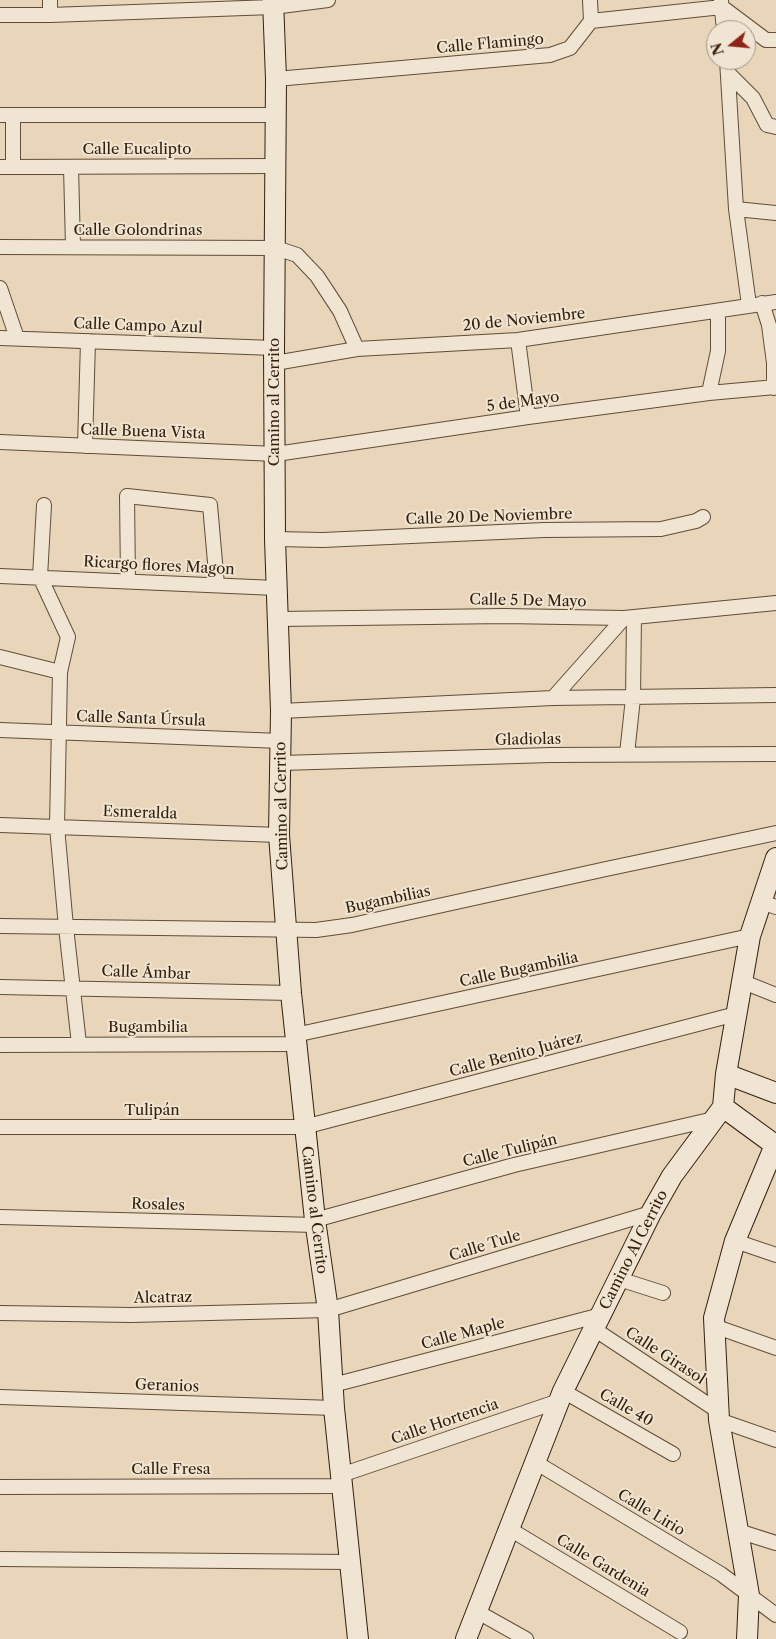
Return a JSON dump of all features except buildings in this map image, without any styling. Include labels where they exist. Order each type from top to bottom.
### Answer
[{"type":"main road","name":"Camino al Cerrito","points":[[273,3],[276,79],[275,539],[281,711],[279,835],[295,1039],[315,1223],[328,1310],[334,1408],[358,1639]]},
{"type":"main road","name":"Camino Al Cerrito","points":[[466,1639],[561,1396],[651,1213],[672,1176],[718,1113],[750,936],[769,905],[776,858]]},
{"type":"main road","points":[[726,1074],[776,1092]]},
{"type":"main road","points":[[718,1113],[776,1145],[735,1241],[714,1318],[719,1415],[749,1595],[747,1639]]},
{"type":"street","points":[[50,0],[50,15]]},
{"type":"street","points":[[0,15],[50,15],[328,0]]},
{"type":"street","points":[[590,0],[591,21],[721,4],[766,40],[776,40]]},
{"type":"street","points":[[721,4],[723,20]]},
{"type":"street","name":"Calle Flamingo","points":[[276,79],[550,55],[570,48],[591,21]]},
{"type":"street","points":[[728,70],[736,209],[755,304],[769,325],[775,388]]},
{"type":"street","points":[[730,70],[753,98],[767,125],[776,127]]},
{"type":"street","points":[[6,167],[6,115],[276,115]]},
{"type":"street","points":[[71,166],[73,247]]},
{"type":"street","name":"Calle Eucalipto","points":[[6,167],[275,166]]},
{"type":"street","points":[[736,209],[776,213]]},
{"type":"street","name":"Calle Golondrinas","points":[[0,247],[276,248]]},
{"type":"street","points":[[276,248],[297,255],[317,276],[340,311],[356,349]]},
{"type":"street","points":[[0,288],[17,338]]},
{"type":"street","name":"20 de Noviembre","points":[[274,355],[518,340],[776,302]]},
{"type":"street","points":[[709,394],[718,351],[718,311]]},
{"type":"street","name":"Calle Campo Azul","points":[[0,338],[88,340],[274,355]]},
{"type":"street","points":[[85,446],[88,340]]},
{"type":"street","points":[[518,340],[528,417]]},
{"type":"street","name":"5 de Mayo","points":[[276,454],[528,417],[709,394],[775,388]]},
{"type":"street","name":"Calle Buena Vista","points":[[4,443],[276,454]]},
{"type":"street","points":[[128,582],[127,496],[210,505],[217,585]]},
{"type":"street","points":[[44,505],[40,578],[68,637],[60,672],[57,827],[79,1044]]},
{"type":"street","name":"Calle 20 De Noviembre","points":[[275,539],[323,540],[544,530],[661,529],[696,521],[703,517]]},
{"type":"street","name":"Ricargo flores Magon","points":[[0,576],[276,588]]},
{"type":"street","name":"Calle 5 De Mayo","points":[[279,620],[504,616],[629,618],[776,603]]},
{"type":"street","points":[[553,698],[629,618]]},
{"type":"street","points":[[627,754],[633,698],[629,618]]},
{"type":"street","points":[[0,657],[60,672]]},
{"type":"street","points":[[281,711],[553,698],[776,695]]},
{"type":"street","name":"Calle Santa Úrsula","points":[[0,730],[281,741]]},
{"type":"street","name":"Gladiolas","points":[[281,763],[627,754],[776,754]]},
{"type":"street","name":"Esmeralda","points":[[0,825],[279,835]]},
{"type":"street","name":"Bugambilias","points":[[0,926],[316,930],[352,926],[776,833]]},
{"type":"street","name":"Calle Bugambilia","points":[[295,1039],[750,936]]},
{"type":"street","points":[[741,981],[776,995]]},
{"type":"street","name":"Calle Ámbar","points":[[0,986],[291,993]]},
{"type":"street","name":"Calle Benito Juárez","points":[[304,1127],[736,1014]]},
{"type":"street","name":"Bugambilia","points":[[0,1045],[295,1039]]},
{"type":"street","name":"Calle Tulipán","points":[[315,1223],[514,1165],[718,1113]]},
{"type":"street","name":"Tulipán","points":[[0,1127],[304,1127]]},
{"type":"street","name":"Calle Tule","points":[[328,1310],[651,1213]]},
{"type":"street","name":"Rosales","points":[[0,1216],[315,1223]]},
{"type":"street","points":[[735,1241],[776,1255]]},
{"type":"street","points":[[619,1279],[663,1293]]},
{"type":"street","name":"Alcatraz","points":[[0,1313],[131,1315],[328,1310]]},
{"type":"street","name":"Calle Maple","points":[[332,1385],[597,1322]]},
{"type":"street","name":"Calle Girasol","points":[[597,1322],[719,1415],[776,1440]]},
{"type":"street","points":[[714,1326],[776,1348]]},
{"type":"street","name":"Calle 40","points":[[561,1396],[673,1454]]},
{"type":"street","name":"Calle Hortencia","points":[[341,1480],[561,1396]]},
{"type":"street","name":"Geranios","points":[[0,1397],[334,1408]]},
{"type":"street","name":"Calle Lirio","points":[[535,1462],[721,1574],[776,1615]]},
{"type":"street","name":"Calle Fresa","points":[[0,1487],[341,1480]]},
{"type":"street","name":"Calle Gardenia","points":[[508,1528],[680,1632]]},
{"type":"street","points":[[738,1531],[776,1542]]},
{"type":"street","points":[[0,1559],[350,1562]]},
{"type":"street","points":[[476,1611],[526,1639]]}]
